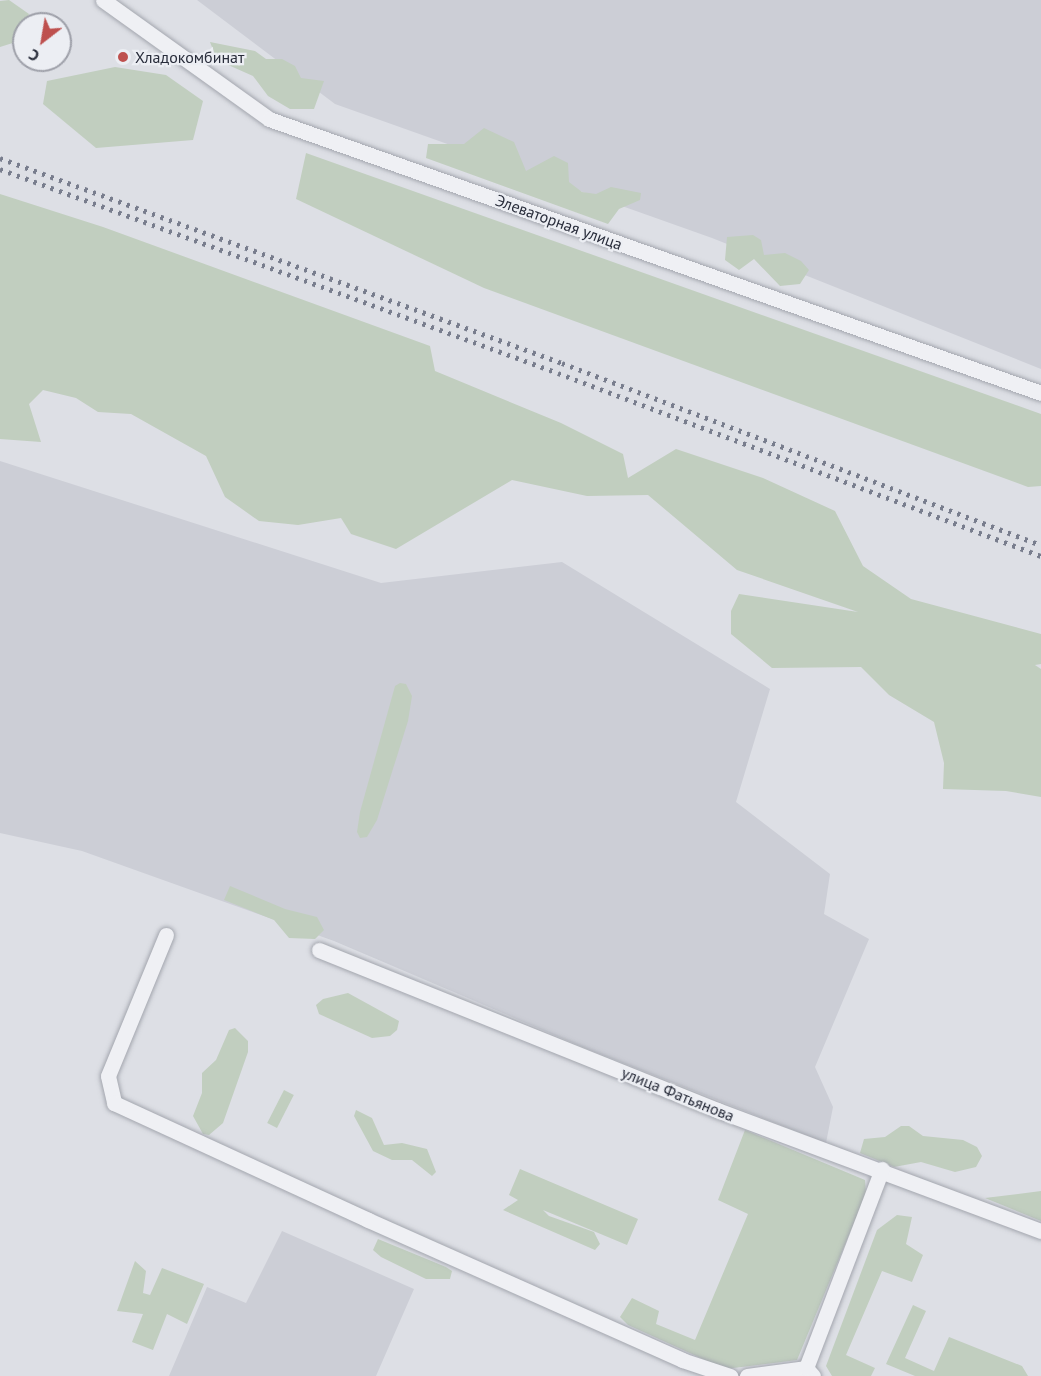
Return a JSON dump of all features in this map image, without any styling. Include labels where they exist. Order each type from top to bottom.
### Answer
[{"type":"street","name":"Элеваторная улица","points":[[103,0],[269,119],[1041,393]]},
{"type":"street","points":[[166,935],[108,1076],[114,1103],[377,1225],[682,1360],[730,1376]]},
{"type":"street","name":"улица Фатьянова","points":[[319,950],[717,1110],[882,1169],[1041,1231]]},
{"type":"street","points":[[747,1376],[810,1372],[882,1169]]},
{"type":"shaded area","points":[[197,0],[1041,0],[1041,369],[712,238],[335,104]]},
{"type":"shaded area","points":[[0,461],[381,583],[562,562],[770,689],[736,802],[830,874],[824,914],[869,939],[815,1067],[833,1107],[826,1143],[580,1046],[334,941],[82,851],[0,833]]},
{"type":"shaded area","points":[[282,1231],[414,1289],[376,1376],[169,1376],[207,1287],[246,1303]]},
{"type":"green space","points":[[9,0],[26,12],[12,12],[12,43],[0,47],[0,1]]},
{"type":"green space","points":[[210,42],[255,51],[266,59],[282,59],[295,66],[301,78],[324,81],[314,109],[290,109],[268,96],[253,76],[217,60]]},
{"type":"green space","points":[[115,67],[166,75],[203,101],[193,140],[96,148],[43,104],[47,81]]},
{"type":"green space","points":[[484,128],[514,142],[526,171],[554,156],[568,163],[569,182],[582,192],[596,194],[611,187],[641,193],[640,200],[619,209],[608,224],[426,158],[428,144],[464,144]]},
{"type":"green space","points":[[306,153],[1041,414],[1041,486],[1028,487],[484,288],[296,199]]},
{"type":"green space","points":[[0,194],[103,227],[430,346],[435,371],[561,423],[623,454],[628,478],[676,449],[763,478],[835,511],[863,566],[911,599],[1041,634],[1041,664],[1035,665],[1041,669],[1041,797],[1006,791],[943,789],[944,763],[934,722],[889,695],[861,667],[772,668],[731,634],[731,611],[739,594],[858,612],[737,570],[648,495],[587,496],[512,480],[396,549],[351,534],[341,518],[298,525],[259,521],[225,497],[206,456],[131,414],[98,412],[76,398],[43,390],[29,404],[41,442],[0,439]]},
{"type":"green space","points":[[753,235],[761,240],[764,255],[785,253],[801,261],[809,270],[800,284],[780,286],[754,259],[739,270],[725,260],[727,237]]},
{"type":"green space","points":[[400,683],[406,684],[412,696],[408,721],[377,820],[367,837],[360,838],[357,832],[360,812],[395,686]]},
{"type":"green space","points":[[230,886],[285,909],[317,917],[324,930],[315,939],[289,938],[274,920],[224,900]]},
{"type":"green space","points":[[348,993],[399,1021],[397,1030],[390,1036],[372,1038],[319,1014],[316,1005],[323,999]]},
{"type":"green space","points":[[235,1028],[248,1041],[248,1052],[223,1123],[209,1135],[203,1134],[193,1116],[202,1093],[202,1073],[216,1060],[229,1030]]},
{"type":"green space","points":[[284,1090],[294,1095],[277,1128],[267,1123]]},
{"type":"green space","points":[[356,1110],[372,1118],[384,1145],[402,1143],[427,1149],[436,1172],[432,1176],[412,1160],[392,1160],[373,1151],[354,1116]]},
{"type":"green space","points":[[901,1126],[909,1126],[923,1136],[963,1140],[977,1147],[982,1156],[976,1167],[955,1172],[921,1162],[894,1167],[860,1153],[864,1139],[885,1137]]},
{"type":"green space","points":[[745,1130],[865,1180],[866,1194],[797,1360],[725,1369],[628,1325],[620,1317],[632,1298],[659,1311],[656,1324],[695,1340],[748,1214],[718,1200]]},
{"type":"green space","points":[[520,1169],[638,1219],[627,1245],[543,1210],[549,1216],[594,1232],[600,1244],[595,1250],[503,1210],[518,1200],[509,1195]]},
{"type":"green space","points":[[1041,1191],[1041,1221],[985,1198]]},
{"type":"green space","points":[[897,1215],[912,1217],[906,1244],[923,1255],[912,1282],[882,1271],[846,1355],[875,1368],[871,1376],[832,1376],[826,1366],[877,1230]]},
{"type":"green space","points":[[378,1239],[446,1267],[452,1271],[450,1279],[426,1279],[381,1257],[373,1250]]},
{"type":"green space","points":[[135,1261],[146,1271],[143,1293],[150,1295],[162,1268],[204,1284],[187,1324],[167,1314],[153,1350],[132,1342],[143,1314],[117,1311]]},
{"type":"green space","points":[[913,1305],[926,1311],[905,1358],[934,1371],[949,1337],[1022,1366],[1028,1376],[915,1376],[886,1364]]},
{"type":"railway","points":[[0,158],[562,363],[1041,545]]},
{"type":"railway","points":[[0,169],[558,373],[1041,556]]},
{"type":"place","name":"Хладокомбинат","points":[[123,57]]}]
